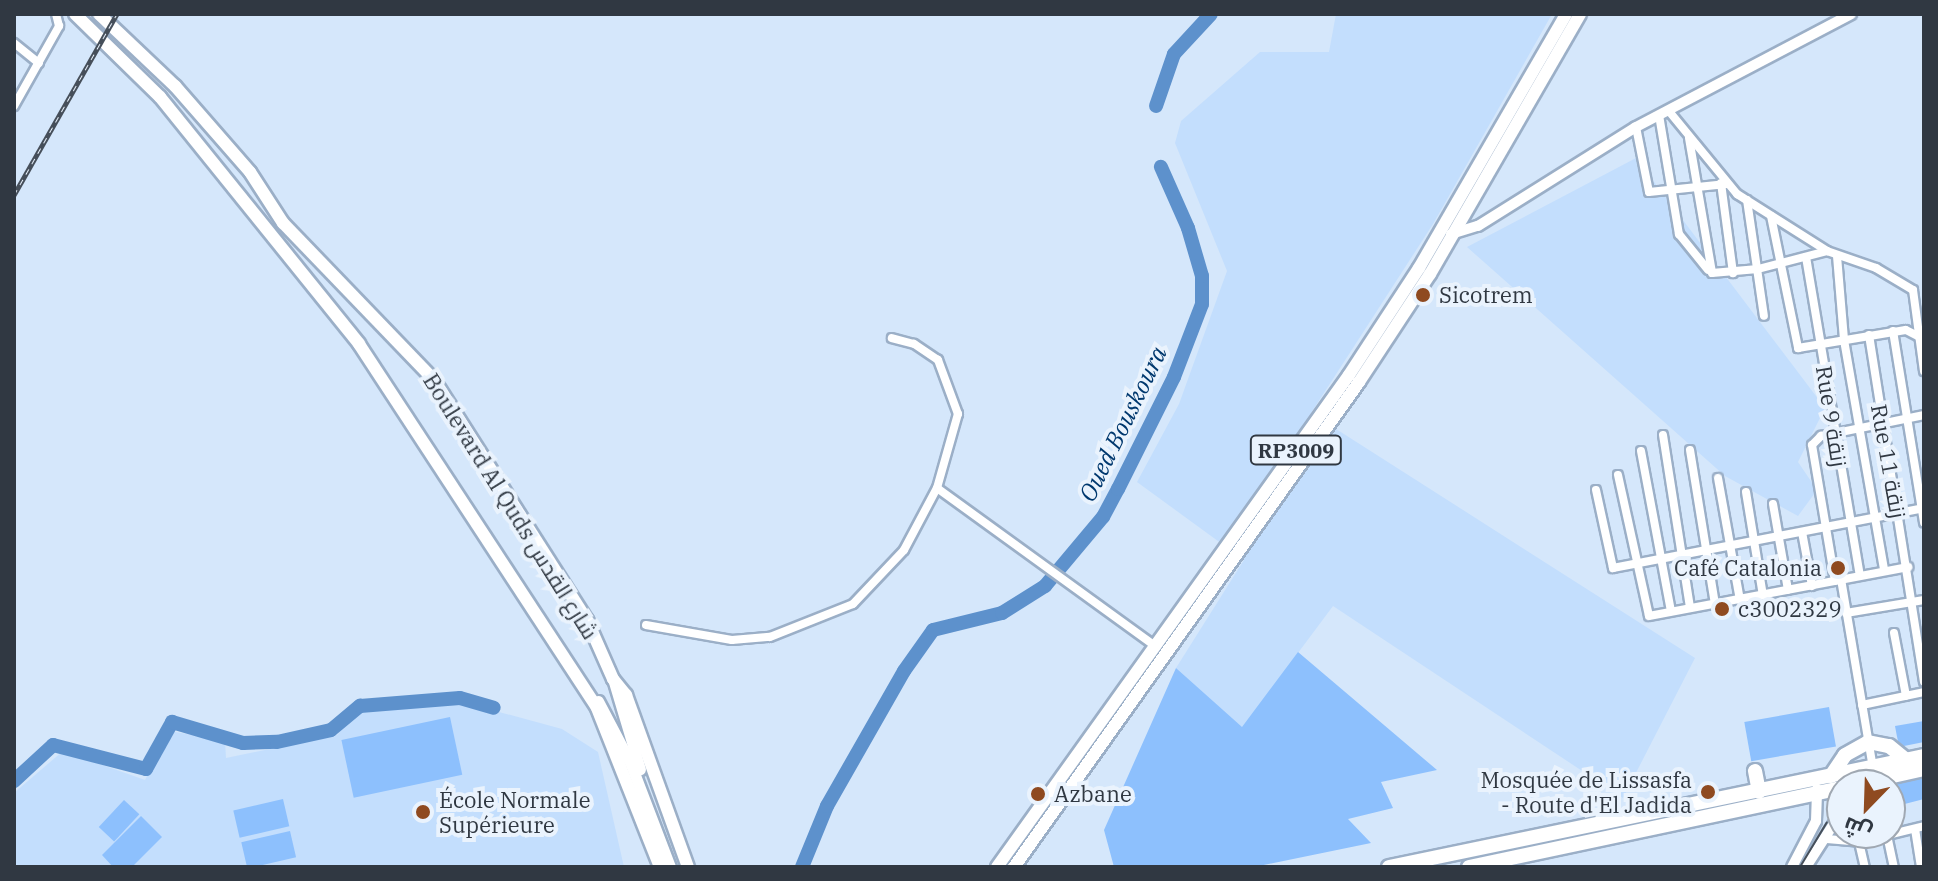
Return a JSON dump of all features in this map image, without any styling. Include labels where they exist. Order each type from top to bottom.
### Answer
[{"type":"highway","points":[[1822,783],[1845,755],[1868,742],[1889,746],[1906,760]]},
{"type":"highway","points":[[1885,769],[1924,756]]},
{"type":"highway","points":[[1755,771],[1759,792]]},
{"type":"highway","points":[[1389,867],[1759,792],[1826,783]]},
{"type":"highway","points":[[1469,867],[1497,864],[1826,784]]},
{"type":"main road","name":"Boulevard Al Quds شارع القدس","points":[[75,14],[160,97],[323,296],[563,652],[597,708],[660,867]]},
{"type":"main road","name":"Boulevard Al Quds شارع القدس","points":[[99,14],[175,86],[250,172],[283,223],[434,380],[587,620],[613,679],[626,695],[688,867]]},
{"type":"main road","name":"RP3009","points":[[997,867],[1349,375],[1439,235],[1566,14]]},
{"type":"main road","name":"RP3009","points":[[1014,867],[1359,382],[1453,234],[1580,14]]},
{"type":"main road","points":[[563,652],[603,709],[644,789],[676,867]]},
{"type":"main road","points":[[613,679],[670,867]]},
{"type":"street","points":[[14,106],[59,26],[56,14]]},
{"type":"street","points":[[1439,235],[1478,226],[1636,127],[1851,14]]},
{"type":"street","points":[[14,43],[39,63]]},
{"type":"street","points":[[1663,113],[1689,138],[1724,183],[1747,200],[1827,251],[1906,283],[1916,296],[1924,339],[1924,371]]},
{"type":"street","points":[[1663,113],[1679,234],[1709,271],[1733,273],[1758,269],[1827,251]]},
{"type":"street","points":[[1636,127],[1645,189],[1724,183]]},
{"type":"street","points":[[1689,138],[1709,271]]},
{"type":"street","points":[[1724,183],[1733,273]]},
{"type":"street","points":[[1747,200],[1764,316]]},
{"type":"street","points":[[1771,215],[1796,346],[1821,346],[1906,330],[1924,339]]},
{"type":"street","points":[[1837,256],[1844,340],[1884,570]]},
{"type":"street","name":"Rue 9 زنقة","points":[[1806,257],[1860,575]]},
{"type":"street","points":[[1893,331],[1924,523]]},
{"type":"street","name":"Rue 11 زنقة","points":[[1869,335],[1881,425],[1914,602],[1924,682]]},
{"type":"street","points":[[646,625],[754,639],[853,604],[904,550],[937,488],[956,427],[957,400],[938,360],[914,344],[892,338]]},
{"type":"street","points":[[1874,769],[1812,445],[1834,434],[1924,415]]},
{"type":"street","points":[[1663,435],[1690,608]]},
{"type":"street","points":[[1690,450],[1715,605]]},
{"type":"street","points":[[1641,451],[1671,611]]},
{"type":"street","points":[[1618,475],[1644,614],[1715,605],[1908,567]]},
{"type":"street","points":[[1718,478],[1740,600]]},
{"type":"street","points":[[937,488],[1045,561],[1157,647]]},
{"type":"street","points":[[1596,490],[1608,562],[1613,568],[1923,508]]},
{"type":"street","points":[[1746,492],[1763,596]]},
{"type":"street","points":[[1773,504],[1788,590]]},
{"type":"street","points":[[1802,532],[1812,586]]},
{"type":"street","points":[[1846,613],[1924,600]]},
{"type":"street","points":[[1894,633],[1906,696]]},
{"type":"street","points":[[1862,705],[1924,692]]},
{"type":"street","points":[[1792,867],[1816,821],[1822,783]]},
{"type":"street","points":[[1919,828],[1921,867]]},
{"type":"street","points":[[1806,867],[1826,840]]},
{"type":"shaded area","points":[[1336,14],[1552,14],[1433,224],[1311,413],[1695,658],[1623,798],[1333,606],[1242,728],[1176,668],[1244,560],[1137,482],[1179,404],[1227,271],[1175,143],[1181,121],[1260,52],[1329,52]]},
{"type":"shaded area","points":[[1636,158],[1825,408],[1798,462],[1817,490],[1798,516],[1725,476],[1467,247]]},
{"type":"shaded area","points":[[1298,652],[1437,770],[1381,782],[1393,808],[1348,819],[1371,843],[1254,867],[1114,867],[1104,830],[1176,668],[1242,727]]},
{"type":"shaded area","name":"École Normale Supérieure","points":[[455,700],[562,729],[598,752],[624,867],[14,867],[14,793],[63,751],[145,780],[170,731],[225,741],[226,758],[337,735],[360,709]]},
{"type":"shaded area","points":[[1829,707],[1836,746],[1751,761],[1744,722]]},
{"type":"shaded area","points":[[450,717],[462,775],[354,798],[341,740]]},
{"type":"shaded area","points":[[1924,721],[1924,742],[1899,747],[1895,726]]},
{"type":"shaded area","points":[[1924,777],[1924,799],[1906,804],[1906,781]]},
{"type":"shaded area","points":[[283,799],[289,826],[240,838],[233,810]]},
{"type":"shaded area","points":[[124,800],[139,814],[114,841],[99,827]]},
{"type":"shaded area","points":[[141,816],[162,837],[132,867],[113,867],[102,855]]},
{"type":"shaded area","points":[[290,831],[296,857],[247,867],[241,842]]},
{"type":"waterway","name":"Oued Bouskoura","points":[[1156,106],[1174,54],[1211,14]]},
{"type":"waterway","name":"Oued Bouskoura","points":[[802,867],[827,806],[904,671],[933,630],[1002,613],[1045,586],[1103,517],[1118,489],[1174,377],[1202,304],[1202,276],[1188,228],[1161,167]]},
{"type":"waterway","name":"Oued Bouskoura","points":[[14,781],[53,745],[146,769],[172,722],[243,743],[277,742],[331,730],[360,706],[460,698],[494,708]]},
{"type":"tram line","points":[[1800,867],[1826,824]]},
{"type":"railway","points":[[14,195],[117,14]]},
{"type":"place","name":"Sicotrem","points":[[1423,295]]},
{"type":"place","name":"Café Catalonia","points":[[1838,568]]},
{"type":"place","name":"c3002329","points":[[1722,609]]},
{"type":"place","name":"Mosquée de Lissasfa - Route d'El Jadida","points":[[1708,792]]},
{"type":"place","name":"Azbane","points":[[1038,794]]},
{"type":"place","name":"École Normale Supérieure","points":[[423,812]]}]
